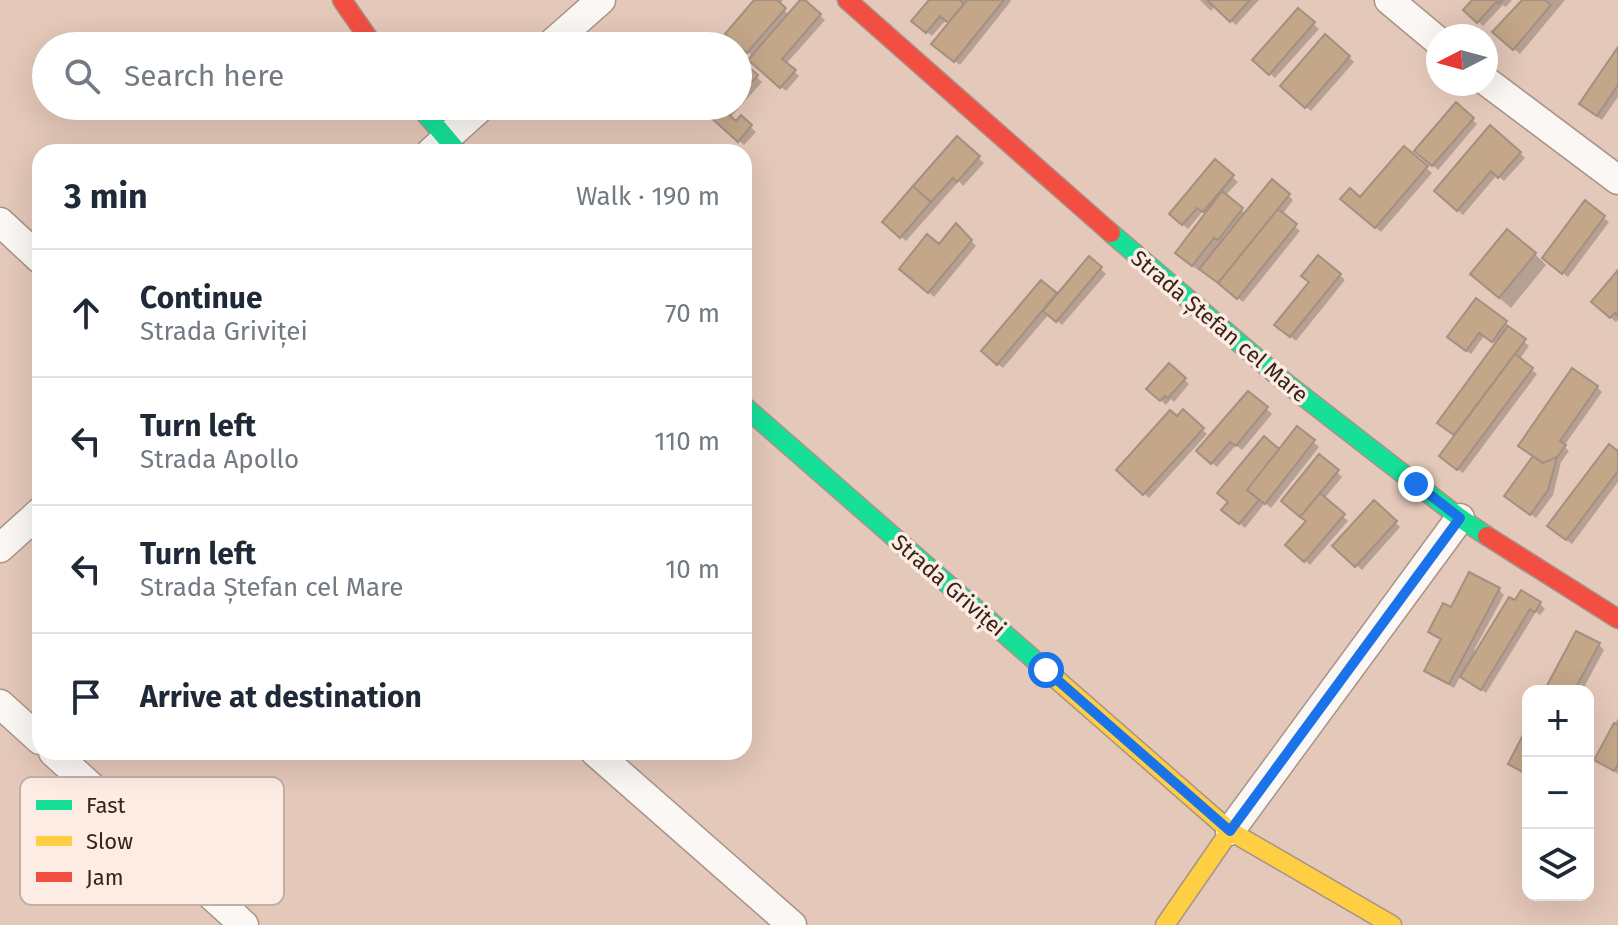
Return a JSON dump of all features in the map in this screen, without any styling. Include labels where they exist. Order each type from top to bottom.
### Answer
[{"type":"street","points":[[342,0],[364,32]]},
{"type":"street","points":[[565,32],[601,0]]},
{"type":"street","name":"Strada Ștefan cel Mare","points":[[847,0],[1081,208],[1275,374],[1460,518],[1618,619]]},
{"type":"street","points":[[1389,0],[1426,31]]},
{"type":"street","points":[[1498,90],[1618,180]]},
{"type":"street","points":[[427,120],[442,144]]},
{"type":"street","points":[[448,144],[469,120]]},
{"type":"street","points":[[0,222],[32,252]]},
{"type":"street","name":"Strada Griviței","points":[[752,413],[1230,831],[1392,925]]},
{"type":"street","points":[[1165,925],[1230,831],[1460,518]]},
{"type":"street","points":[[0,548],[32,519]]},
{"type":"street","points":[[0,704],[32,733]]},
{"type":"street","points":[[62,760],[81,777]]},
{"type":"street","points":[[604,760],[792,925]]},
{"type":"street","points":[[222,905],[244,925]]},
{"type":"building","points":[[754,0],[777,0],[786,8],[752,47],[752,32],[727,32]]},
{"type":"building","points":[[800,0],[805,0],[821,14],[782,59],[796,70],[780,88],[752,64],[752,55]]},
{"type":"building","points":[[929,0],[960,0],[964,4],[948,23],[940,16],[926,33],[911,21]]},
{"type":"building","points":[[967,0],[1004,0],[954,62],[931,44]]},
{"type":"building","points":[[1207,0],[1250,0],[1230,22]]},
{"type":"building","points":[[1472,0],[1503,0],[1499,4],[1497,1],[1477,23],[1463,10]]},
{"type":"building","points":[[1522,0],[1545,0],[1551,5],[1513,50],[1498,37],[1498,26]]},
{"type":"building","points":[[1298,8],[1315,22],[1269,75],[1252,60]]},
{"type":"building","points":[[1325,34],[1350,56],[1305,108],[1280,86]]},
{"type":"building","points":[[1618,47],[1618,85],[1597,116],[1579,104]]},
{"type":"building","points":[[1456,102],[1474,118],[1432,166],[1414,151]]},
{"type":"building","points":[[714,120],[746,120],[752,125],[738,142]]},
{"type":"building","points":[[1490,125],[1521,152],[1498,178],[1491,171],[1457,211],[1434,191]]},
{"type":"building","points":[[957,136],[980,156],[957,182],[953,178],[931,202],[913,186]]},
{"type":"building","points":[[1404,146],[1428,166],[1375,228],[1340,199],[1350,188],[1360,197]]},
{"type":"building","points":[[1215,159],[1234,175],[1203,212],[1197,208],[1182,225],[1169,214]]},
{"type":"building","points":[[1272,179],[1290,194],[1218,283],[1199,269]]},
{"type":"building","points":[[913,186],[931,202],[900,238],[882,222]]},
{"type":"building","points":[[1222,191],[1243,208],[1192,266],[1175,253]]},
{"type":"building","points":[[1585,200],[1605,216],[1562,274],[1542,258]]},
{"type":"building","points":[[1278,209],[1297,224],[1237,299],[1218,283]]},
{"type":"building","points":[[956,223],[972,240],[928,293],[899,269],[927,234],[939,244]]},
{"type":"building","points":[[1507,229],[1536,253],[1499,298],[1470,274]]},
{"type":"building","points":[[1318,255],[1341,274],[1290,337],[1274,325],[1309,282],[1301,276]]},
{"type":"building","points":[[1089,256],[1102,267],[1056,322],[1043,311]]},
{"type":"building","points":[[1618,270],[1618,316],[1615,313],[1610,318],[1591,302]]},
{"type":"building","points":[[1041,280],[1057,293],[997,365],[981,351]]},
{"type":"building","points":[[1476,298],[1507,321],[1492,342],[1479,333],[1466,351],[1447,337]]},
{"type":"building","points":[[1508,326],[1526,339],[1454,435],[1437,423]]},
{"type":"building","points":[[1515,354],[1533,368],[1457,470],[1439,456]]},
{"type":"building","points":[[1169,363],[1186,378],[1168,398],[1165,396],[1160,401],[1146,389]]},
{"type":"building","points":[[1572,368],[1598,386],[1560,441],[1566,445],[1557,457],[1543,463],[1518,446]]},
{"type":"building","points":[[1248,391],[1268,407],[1236,446],[1230,442],[1211,464],[1196,451]]},
{"type":"building","points":[[1183,409],[1204,428],[1143,495],[1116,470],[1170,410],[1177,416]]},
{"type":"building","points":[[1297,426],[1315,440],[1265,504],[1247,490]]},
{"type":"building","points":[[1264,436],[1279,449],[1247,490],[1259,500],[1239,524],[1221,510],[1228,502],[1217,493]]},
{"type":"building","points":[[1609,444],[1618,451],[1618,471],[1566,540],[1547,526]]},
{"type":"building","points":[[1319,454],[1339,470],[1300,517],[1281,501]]},
{"type":"building","points":[[1533,456],[1543,463],[1557,457],[1548,490],[1530,515],[1504,496]]},
{"type":"building","points":[[1320,493],[1345,514],[1304,562],[1285,545],[1306,521],[1300,517]]},
{"type":"building","points":[[1374,500],[1397,521],[1355,567],[1332,546]]},
{"type":"building","points":[[1469,572],[1500,588],[1449,684],[1424,671],[1441,639],[1428,632],[1443,603],[1451,607]]},
{"type":"building","points":[[1521,590],[1541,602],[1535,612],[1530,609],[1481,690],[1460,677],[1509,597],[1515,600]]},
{"type":"building","points":[[1576,631],[1600,643],[1577,685],[1547,685]]},
{"type":"building","points":[[1614,723],[1618,725],[1618,764],[1614,771],[1594,760]]},
{"type":"building","points":[[1522,737],[1522,772],[1508,764]]},
{"type":"traffic: fast","points":[[431,120],[451,144]]},
{"type":"traffic: fast","points":[[1111,233],[1286,383],[1487,536]]},
{"type":"traffic: fast","points":[[752,413],[1047,671]]},
{"type":"traffic: slow","points":[[1047,671],[1230,831],[1392,925]]},
{"type":"traffic: slow","points":[[1165,925],[1230,831]]},
{"type":"traffic: jam","points":[[342,0],[364,32]]},
{"type":"traffic: jam","points":[[847,0],[1111,233]]},
{"type":"traffic: jam","points":[[1487,536],[1618,619]]},
{"type":"route","points":[[1046,670],[1230,831],[1460,518],[1416,484]]}]
